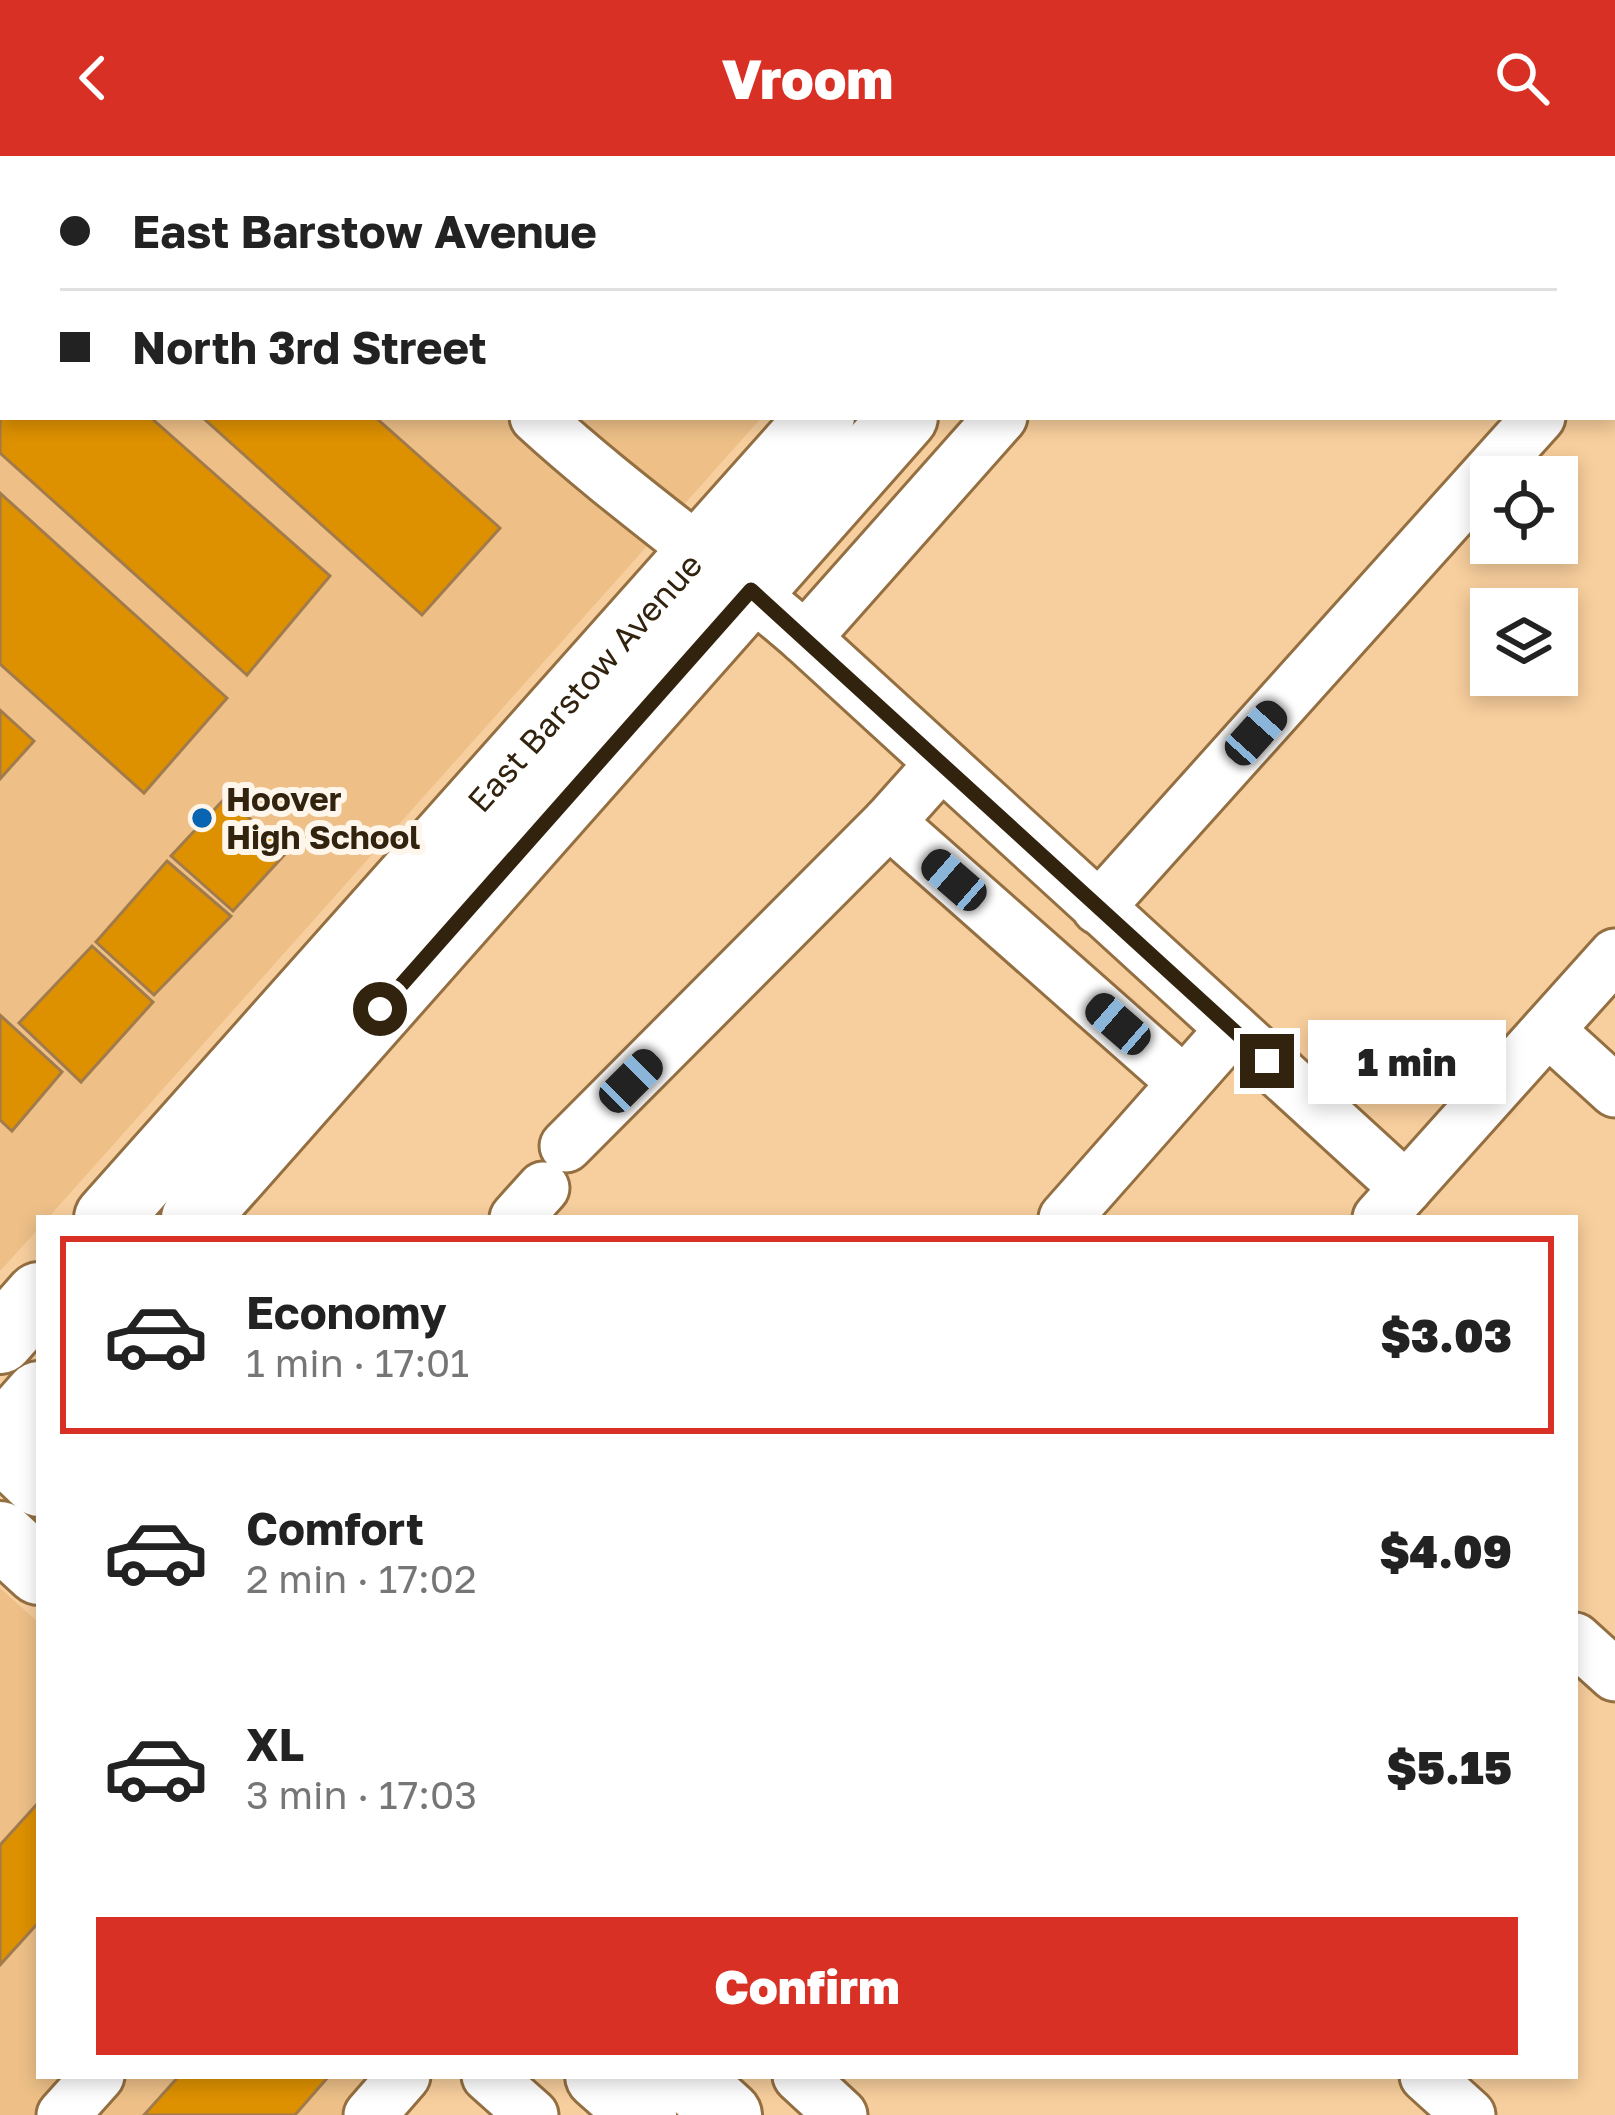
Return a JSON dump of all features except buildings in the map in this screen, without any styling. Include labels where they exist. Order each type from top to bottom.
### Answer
[{"type":"main road","name":"East Barstow Avenue","points":[[198,1215],[727,570],[818,420]]},
{"type":"main road","name":"East Barstow Avenue","points":[[111,1215],[727,570],[901,420]]},
{"type":"main road","points":[[0,1340],[36,1299]]},
{"type":"main road","points":[[36,1399],[0,1442],[36,1480]]},
{"type":"main road","points":[[609,2079],[687,2102]]},
{"type":"street","points":[[539,420],[623,496],[727,570],[805,638],[1232,1029],[1393,1203],[1615,955]]},
{"type":"street","points":[[805,638],[998,420]]},
{"type":"street","points":[[1098,908],[1537,420]]},
{"type":"street","points":[[542,1184],[940,765]]},
{"type":"street","points":[[889,822],[1183,1082]]},
{"type":"street","points":[[1068,1215],[1232,1029]]},
{"type":"street","points":[[1547,1030],[1615,1091]]},
{"type":"street","points":[[1578,1642],[1615,1675]]},
{"type":"street","points":[[63,2115],[95,2079]]},
{"type":"street","points":[[370,2115],[401,2079]]},
{"type":"street","points":[[491,2079],[532,2115]]},
{"type":"street","points":[[803,2079],[841,2115]]},
{"type":"street","points":[[1429,2079],[1469,2115]]},
{"type":"shaded area","name":"Hoover High School","points":[[0,420],[759,420],[51,1215],[36,1215],[36,1231],[0,1271]]},
{"type":"shaded area","points":[[0,1588],[36,1620],[36,2079],[431,2079],[399,2115],[0,2115]]},
{"type":"place","name":"Hoover High School","points":[[202,818]]},
{"type":"route","points":[[380,1009],[751,590],[1267,1061]]}]
